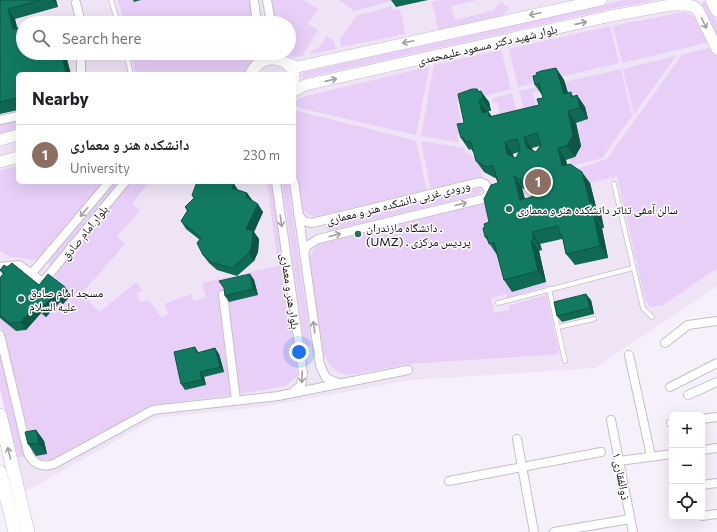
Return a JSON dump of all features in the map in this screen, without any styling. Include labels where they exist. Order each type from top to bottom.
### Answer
[{"type":"main road","name":"بلوار شهید دکتر مسعود علیمحمدی","points":[[274,60],[297,67],[600,0]]},
{"type":"main road","points":[[670,0],[688,3],[698,10],[717,48]]},
{"type":"main road","points":[[711,0],[717,11]]},
{"type":"main road","name":"بلوار شهید دکتر مسعود علیمحمدی","points":[[296,88],[611,16],[688,3]]},
{"type":"main road","name":"بلوار شهید دکتر مسعود علیمحمدی","points":[[252,71],[268,60]]},
{"type":"main road","points":[[285,63],[292,72]]},
{"type":"main road","points":[[0,140],[16,136]]},
{"type":"main road","points":[[0,162],[16,158]]},
{"type":"main road","points":[[0,415],[28,532]]},
{"type":"main road","points":[[15,532],[4,503],[1,477],[16,482]]},
{"type":"street","points":[[254,0],[256,16]]},
{"type":"street","points":[[267,0],[270,16]]},
{"type":"street","points":[[76,3],[79,16]]},
{"type":"street","points":[[81,60],[81,72]]},
{"type":"street","points":[[252,71],[260,60]]},
{"type":"street","points":[[282,60],[285,63]]},
{"type":"street","points":[[0,120],[16,116]]},
{"type":"street","name":"ورودی غربی دانشکده هنر و معماری","points":[[298,213],[303,221],[312,223],[480,182],[485,184],[489,191],[487,196],[482,199],[318,239],[307,246],[304,253]]},
{"type":"street","name":"بلوار امام صادق","points":[[107,184],[32,273],[43,282],[124,184]]},
{"type":"street","name":"بلوار هنر و معماری","points":[[276,184],[303,373],[301,385],[297,390],[290,394]]},
{"type":"street","name":"بلوار هنر و معماری","points":[[294,184],[321,371],[330,381],[343,383]]},
{"type":"street","points":[[0,267],[19,265],[32,273]]},
{"type":"street","points":[[223,295],[236,400]]},
{"type":"street","points":[[665,343],[688,325],[717,321]]},
{"type":"street","points":[[0,335],[28,453],[32,460],[40,465],[54,464],[153,410],[290,394],[408,370]]},
{"type":"street","points":[[629,355],[651,456]]},
{"type":"street","points":[[670,387],[717,363]]},
{"type":"street","points":[[688,395],[717,382]]},
{"type":"street","points":[[705,419],[717,417]]},
{"type":"street","name":"ذوالفقاری ۱","points":[[610,420],[633,532]]},
{"type":"street","points":[[517,439],[534,532]]},
{"type":"street","points":[[705,450],[717,448]]},
{"type":"street","points":[[449,481],[601,452]]},
{"type":"street","points":[[619,461],[669,454]]},
{"type":"street","points":[[705,484],[717,482]]},
{"type":"street","points":[[705,516],[717,514]]},
{"type":"street","points":[[554,532],[630,519]]},
{"type":"lane","points":[[112,0],[116,16]]},
{"type":"lane","points":[[128,60],[131,72]]},
{"type":"lane","points":[[614,184],[643,308],[652,317]]},
{"type":"lane","points":[[498,303],[633,268]]},
{"type":"lane","points":[[549,289],[565,361]]},
{"type":"lane","points":[[558,328],[594,319]]},
{"type":"shaded area","name":"دانشگاه مازندران . (UMZ) . پردیس مرکزی","points":[[0,0],[717,0],[717,286],[595,368],[412,380],[261,407],[156,418],[25,492],[0,390]]},
{"type":"shaded area","points":[[118,0],[252,0],[254,16],[122,16]]},
{"type":"shaded area","points":[[272,0],[304,0],[318,9],[308,24],[318,30],[302,56],[296,57],[296,16],[274,16]]},
{"type":"shaded area","points":[[339,0],[392,0],[392,1],[354,11]]},
{"type":"shaded area","points":[[440,0],[477,0],[451,6],[455,20],[493,11],[501,2],[509,8],[498,20],[439,33],[432,2]]},
{"type":"shaded area","points":[[625,0],[656,0],[614,8],[305,78],[301,76],[304,72]]},
{"type":"shaded area","points":[[702,2],[706,2],[717,23],[717,37],[702,6]]},
{"type":"shaded area","points":[[392,6],[393,11],[400,9],[405,34],[341,47],[340,39],[356,16]]},
{"type":"shaded area","points":[[684,12],[700,20],[710,42],[622,63],[613,26]]},
{"type":"shaded area","points":[[610,26],[619,63],[518,87],[509,49]]},
{"type":"shaded area","points":[[327,36],[334,41],[336,49],[310,54],[314,49],[316,51]]},
{"type":"shaded area","points":[[712,47],[717,57],[717,268],[663,305],[650,307],[645,299],[617,176],[590,183],[573,170],[607,159],[682,55]]},
{"type":"shaded area","points":[[501,50],[511,89],[457,103],[464,134],[457,135],[458,142],[421,136],[434,65]]},
{"type":"shaded area","points":[[676,56],[634,114],[623,69]]},
{"type":"shaded area","points":[[133,60],[255,60],[250,70],[246,72],[136,72]]},
{"type":"shaded area","points":[[427,67],[429,68],[416,135],[300,108],[296,105],[296,101],[303,97]]},
{"type":"shaded area","points":[[621,69],[632,116],[602,158],[572,166],[570,158],[575,157],[581,146],[576,123],[588,119],[572,106],[565,82]]},
{"type":"shaded area","points":[[536,87],[537,91],[533,93],[539,118],[527,122],[519,91]]},
{"type":"shaded area","points":[[512,93],[519,122],[504,127],[497,102],[493,103],[492,99]]},
{"type":"shaded area","points":[[296,111],[416,141],[427,192],[319,218],[309,215],[301,208],[296,175]]},
{"type":"shaded area","points":[[16,119],[16,133],[0,137],[0,123]]},
{"type":"shaded area","points":[[421,141],[464,148],[466,154],[470,153],[471,157],[477,156],[483,179],[431,191]]},
{"type":"shaded area","points":[[16,166],[16,184],[103,184],[38,260],[10,257],[0,251],[0,170]]},
{"type":"shaded area","points":[[111,184],[119,184],[52,265],[49,265],[48,260]]},
{"type":"shaded area","points":[[129,184],[147,184],[132,204],[140,210],[117,237],[125,244],[82,293],[99,312],[137,282],[142,291],[137,292],[140,302],[149,300],[162,318],[169,313],[164,304],[191,294],[194,301],[206,298],[202,283],[278,266],[267,184],[273,184],[298,361],[296,361],[297,376],[286,386],[239,394],[227,349],[224,350],[233,395],[152,405],[51,460],[38,460],[33,452],[7,344],[0,325],[0,318],[16,331],[26,330],[41,313],[46,317],[56,306],[54,282],[60,267]]},
{"type":"shaded area","points":[[282,184],[288,184],[311,344],[308,348],[305,346]]},
{"type":"shaded area","points":[[478,188],[482,190],[479,194],[330,231],[326,229],[328,225]]},
{"type":"shaded area","points":[[488,201],[512,292],[546,282],[547,286],[507,298],[506,294],[491,298],[494,313],[510,310],[509,305],[547,295],[559,354],[408,364],[350,375],[338,372],[332,368],[326,357],[324,357],[309,264],[311,254],[317,246],[322,242]]},
{"type":"shaded area","points":[[0,352],[24,456],[17,458],[0,390]]},
{"type":"building","points":[[0,0],[41,0],[8,9],[13,29],[16,28],[16,60],[63,60],[66,72],[16,72],[16,98],[0,102]]},
{"type":"building","points":[[556,68],[564,94],[571,92],[572,97],[577,95],[580,108],[568,111],[573,135],[567,146],[558,148],[562,166],[570,164],[582,172],[590,203],[593,202],[596,216],[594,217],[600,246],[566,254],[562,235],[560,235],[558,226],[532,232],[534,239],[531,240],[538,271],[504,280],[494,242],[489,244],[487,236],[485,237],[483,228],[485,227],[484,224],[489,222],[484,199],[491,185],[498,183],[493,165],[487,167],[476,161],[471,142],[464,141],[464,138],[461,138],[457,124],[464,123],[458,94],[472,89],[477,89],[478,92],[481,91],[483,99],[479,100],[482,113],[488,111],[489,117],[539,105],[537,99],[543,98],[539,83],[535,85],[533,76],[537,75],[536,73]],"holes":[[[537,133],[541,145],[536,152],[527,148],[524,137]],[[517,139],[520,150],[516,158],[507,154],[505,142]],[[514,176],[530,185],[532,197],[520,200]]]},
{"type":"building","points":[[196,184],[234,184],[232,188],[247,193],[246,197],[258,204],[246,229],[253,231],[252,244],[249,253],[232,268],[211,262],[203,255],[197,243],[201,238],[181,221],[188,210],[185,207],[194,198],[192,195]]},
{"type":"building","points":[[12,263],[39,285],[48,274],[65,287],[58,297],[54,294],[41,309],[36,305],[21,322],[10,323],[0,315],[0,278],[4,273],[0,270],[4,265],[7,267]]},
{"type":"building","points":[[250,274],[253,289],[225,296],[224,288],[219,281]]},
{"type":"building","points":[[586,294],[590,308],[557,316],[554,302]]},
{"type":"building","points":[[195,347],[197,353],[215,348],[220,367],[200,372],[202,380],[181,384],[174,352]]},
{"type":"building","points":[[36,430],[39,443],[28,444],[25,432]]},
{"type":"place","name":"دانشکده هنر و معماری","points":[[538,182]]},
{"type":"place","name":"سالن آمفی تئاتر دانشکده هنر و معماری","points":[[509,209]]},
{"type":"place","name":"دانشگاه مازندران . (UMZ) . پردیس مرکزی","points":[[358,234]]},
{"type":"place","name":"مسجد امام صادق علیه السلام","points":[[21,299]]}]
